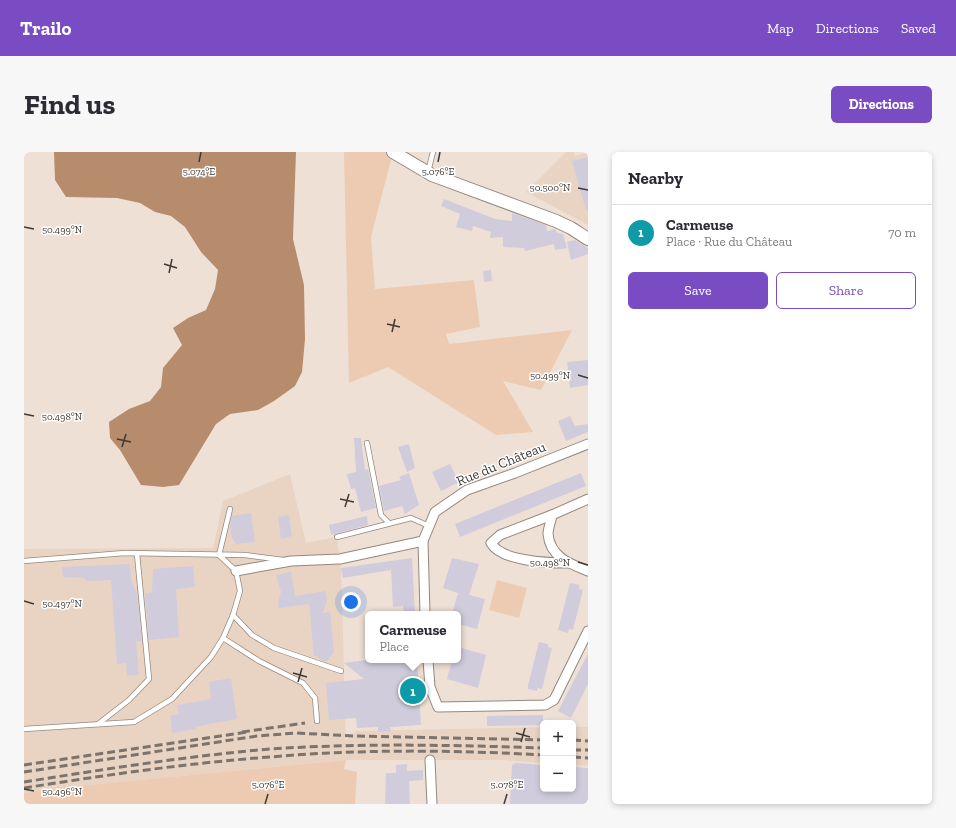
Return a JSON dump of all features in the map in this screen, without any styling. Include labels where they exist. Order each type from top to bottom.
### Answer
[{"type":"street","points":[[398,153],[428,172],[556,221],[571,228],[588,239]]},
{"type":"street","name":"Rue du Château","points":[[425,611],[423,541],[435,512],[468,490],[588,444]]},
{"type":"street","points":[[567,563],[540,563],[504,553],[495,549],[491,543],[500,534],[552,515],[588,499]]},
{"type":"street","points":[[552,515],[548,534],[555,553],[567,563],[588,572]]},
{"type":"street","points":[[236,571],[291,560],[340,559],[423,541]]},
{"type":"street","points":[[428,663],[430,687],[438,707],[545,705],[554,700],[588,632]]},
{"type":"street","points":[[430,760],[432,804]]},
{"type":"lane","points":[[428,172],[433,152]]},
{"type":"lane","points":[[367,443],[381,515],[389,523]]},
{"type":"lane","points":[[219,555],[230,509]]},
{"type":"lane","points":[[337,537],[411,518],[430,526]]},
{"type":"lane","points":[[98,724],[129,700],[149,679],[137,554]]},
{"type":"lane","points":[[24,561],[57,557],[137,554],[245,555],[291,560]]},
{"type":"lane","points":[[24,729],[134,722],[172,699],[211,657],[223,638],[233,615],[240,591],[236,571],[219,555]]},
{"type":"lane","points":[[233,615],[252,635],[274,648],[341,671]]},
{"type":"lane","points":[[223,638],[259,661],[303,683],[315,698],[317,721]]},
{"type":"shaded area","points":[[54,152],[296,152],[293,239],[304,285],[305,339],[302,372],[295,386],[274,401],[258,410],[230,414],[216,424],[179,485],[163,487],[141,485],[120,450],[110,438],[109,422],[129,409],[150,401],[161,387],[163,368],[182,345],[173,328],[188,318],[206,310],[215,289],[218,270],[201,252],[185,227],[171,216],[155,212],[140,203],[117,198],[66,197],[55,180]]},
{"type":"shaded area","points":[[344,152],[393,152],[371,237],[375,289],[474,280],[480,327],[446,334],[449,344],[572,330],[541,390],[503,381],[533,432],[496,435],[388,367],[349,383]]},
{"type":"shaded area","points":[[566,152],[574,152],[575,156],[588,152],[588,225],[526,192]]},
{"type":"shaded area","points":[[290,474],[306,543],[337,537],[341,568],[346,740],[356,731],[540,727],[540,763],[503,760],[346,760],[69,787],[24,793],[24,549],[213,548],[223,501]]},
{"type":"shaded area","points":[[497,580],[527,588],[519,618],[489,610]]},
{"type":"shaded area","points":[[576,727],[588,727],[588,766],[576,765]]},
{"type":"shaded area","points":[[346,760],[344,769],[357,772],[355,804],[24,804],[24,793],[68,787]]},
{"type":"building","points":[[588,157],[588,209],[586,210],[572,161]]},
{"type":"building","points":[[444,199],[495,219],[512,221],[512,213],[546,225],[547,231],[555,229],[557,233],[563,234],[567,248],[555,250],[554,244],[525,251],[524,248],[503,247],[503,237],[490,238],[491,232],[473,226],[472,231],[456,227],[460,214],[441,206]]},
{"type":"building","points":[[575,240],[588,248],[588,254],[571,260],[567,242]]},
{"type":"building","points":[[491,270],[492,281],[484,282],[483,271]]},
{"type":"building","points":[[588,360],[588,385],[570,388],[567,362]]},
{"type":"building","points":[[570,416],[575,426],[588,424],[588,432],[566,441],[558,421]]},
{"type":"building","points":[[354,438],[361,438],[365,470],[368,469],[376,508],[361,512],[355,488],[351,489],[347,474],[356,472]]},
{"type":"building","points":[[409,444],[415,468],[407,472],[398,447]]},
{"type":"building","points":[[450,464],[459,482],[441,491],[432,472]]},
{"type":"building","points":[[409,473],[419,505],[405,514],[402,506],[384,511],[379,486],[401,480],[399,477]]},
{"type":"building","points":[[581,473],[586,486],[460,537],[455,524]]},
{"type":"building","points":[[251,513],[255,542],[236,544],[232,538],[230,525],[232,516]]},
{"type":"building","points":[[289,515],[292,536],[281,539],[278,517]]},
{"type":"building","points":[[367,516],[368,525],[331,535],[329,525]]},
{"type":"building","points":[[412,558],[415,611],[404,611],[403,606],[393,607],[391,570],[343,578],[341,568]]},
{"type":"building","points":[[452,558],[479,564],[469,595],[485,599],[477,629],[461,625],[461,611],[453,611],[458,593],[443,588]]},
{"type":"building","points":[[130,564],[131,580],[137,594],[142,641],[136,641],[139,675],[127,676],[126,663],[117,664],[111,580],[85,581],[84,578],[63,577],[62,567]]},
{"type":"building","points":[[193,566],[195,587],[176,589],[179,637],[149,640],[145,594],[152,592],[153,569]]},
{"type":"building","points":[[291,572],[295,596],[326,591],[327,600],[323,613],[330,612],[334,652],[326,662],[317,656],[314,656],[309,604],[279,608],[278,602],[281,592],[276,575]]},
{"type":"building","points":[[570,583],[580,585],[579,589],[583,590],[573,630],[569,629],[568,633],[558,630]]},
{"type":"building","points":[[539,642],[548,644],[548,647],[552,648],[542,689],[537,688],[537,691],[528,689],[528,685]]},
{"type":"building","points":[[461,648],[486,655],[478,688],[447,679],[451,663],[461,663]]},
{"type":"building","points":[[588,654],[588,684],[571,718],[558,711]]},
{"type":"building","points":[[365,660],[365,663],[417,663],[421,725],[390,727],[391,731],[378,732],[378,727],[357,728],[356,718],[329,720],[326,683],[364,679],[344,663]]},
{"type":"building","points":[[231,678],[237,719],[172,733],[170,716],[179,714],[177,705],[211,699],[209,682]]},
{"type":"building","points":[[543,715],[543,720],[540,720],[540,725],[487,726],[487,716]]},
{"type":"building","points":[[516,763],[540,765],[540,792],[576,792],[576,767],[588,768],[588,804],[510,804],[512,765]]},
{"type":"building","points":[[407,764],[407,771],[423,770],[423,780],[409,781],[410,804],[385,804],[386,773],[396,773],[396,765]]},
{"type":"railway","points":[[242,732],[305,723]]},
{"type":"railway","points":[[24,765],[248,732]]},
{"type":"railway","points":[[24,772],[257,736],[296,733],[355,736],[540,740]]},
{"type":"railway","points":[[576,740],[588,741]]},
{"type":"railway","points":[[24,782],[178,759],[270,749],[406,745],[540,748]]},
{"type":"railway","points":[[576,750],[588,750]]},
{"type":"railway","points":[[24,788],[178,766],[304,754],[407,751],[540,755]]},
{"type":"railway","points":[[576,757],[588,758]]},
{"type":"place","name":"Carmeuse","points":[[413,691]]}]
